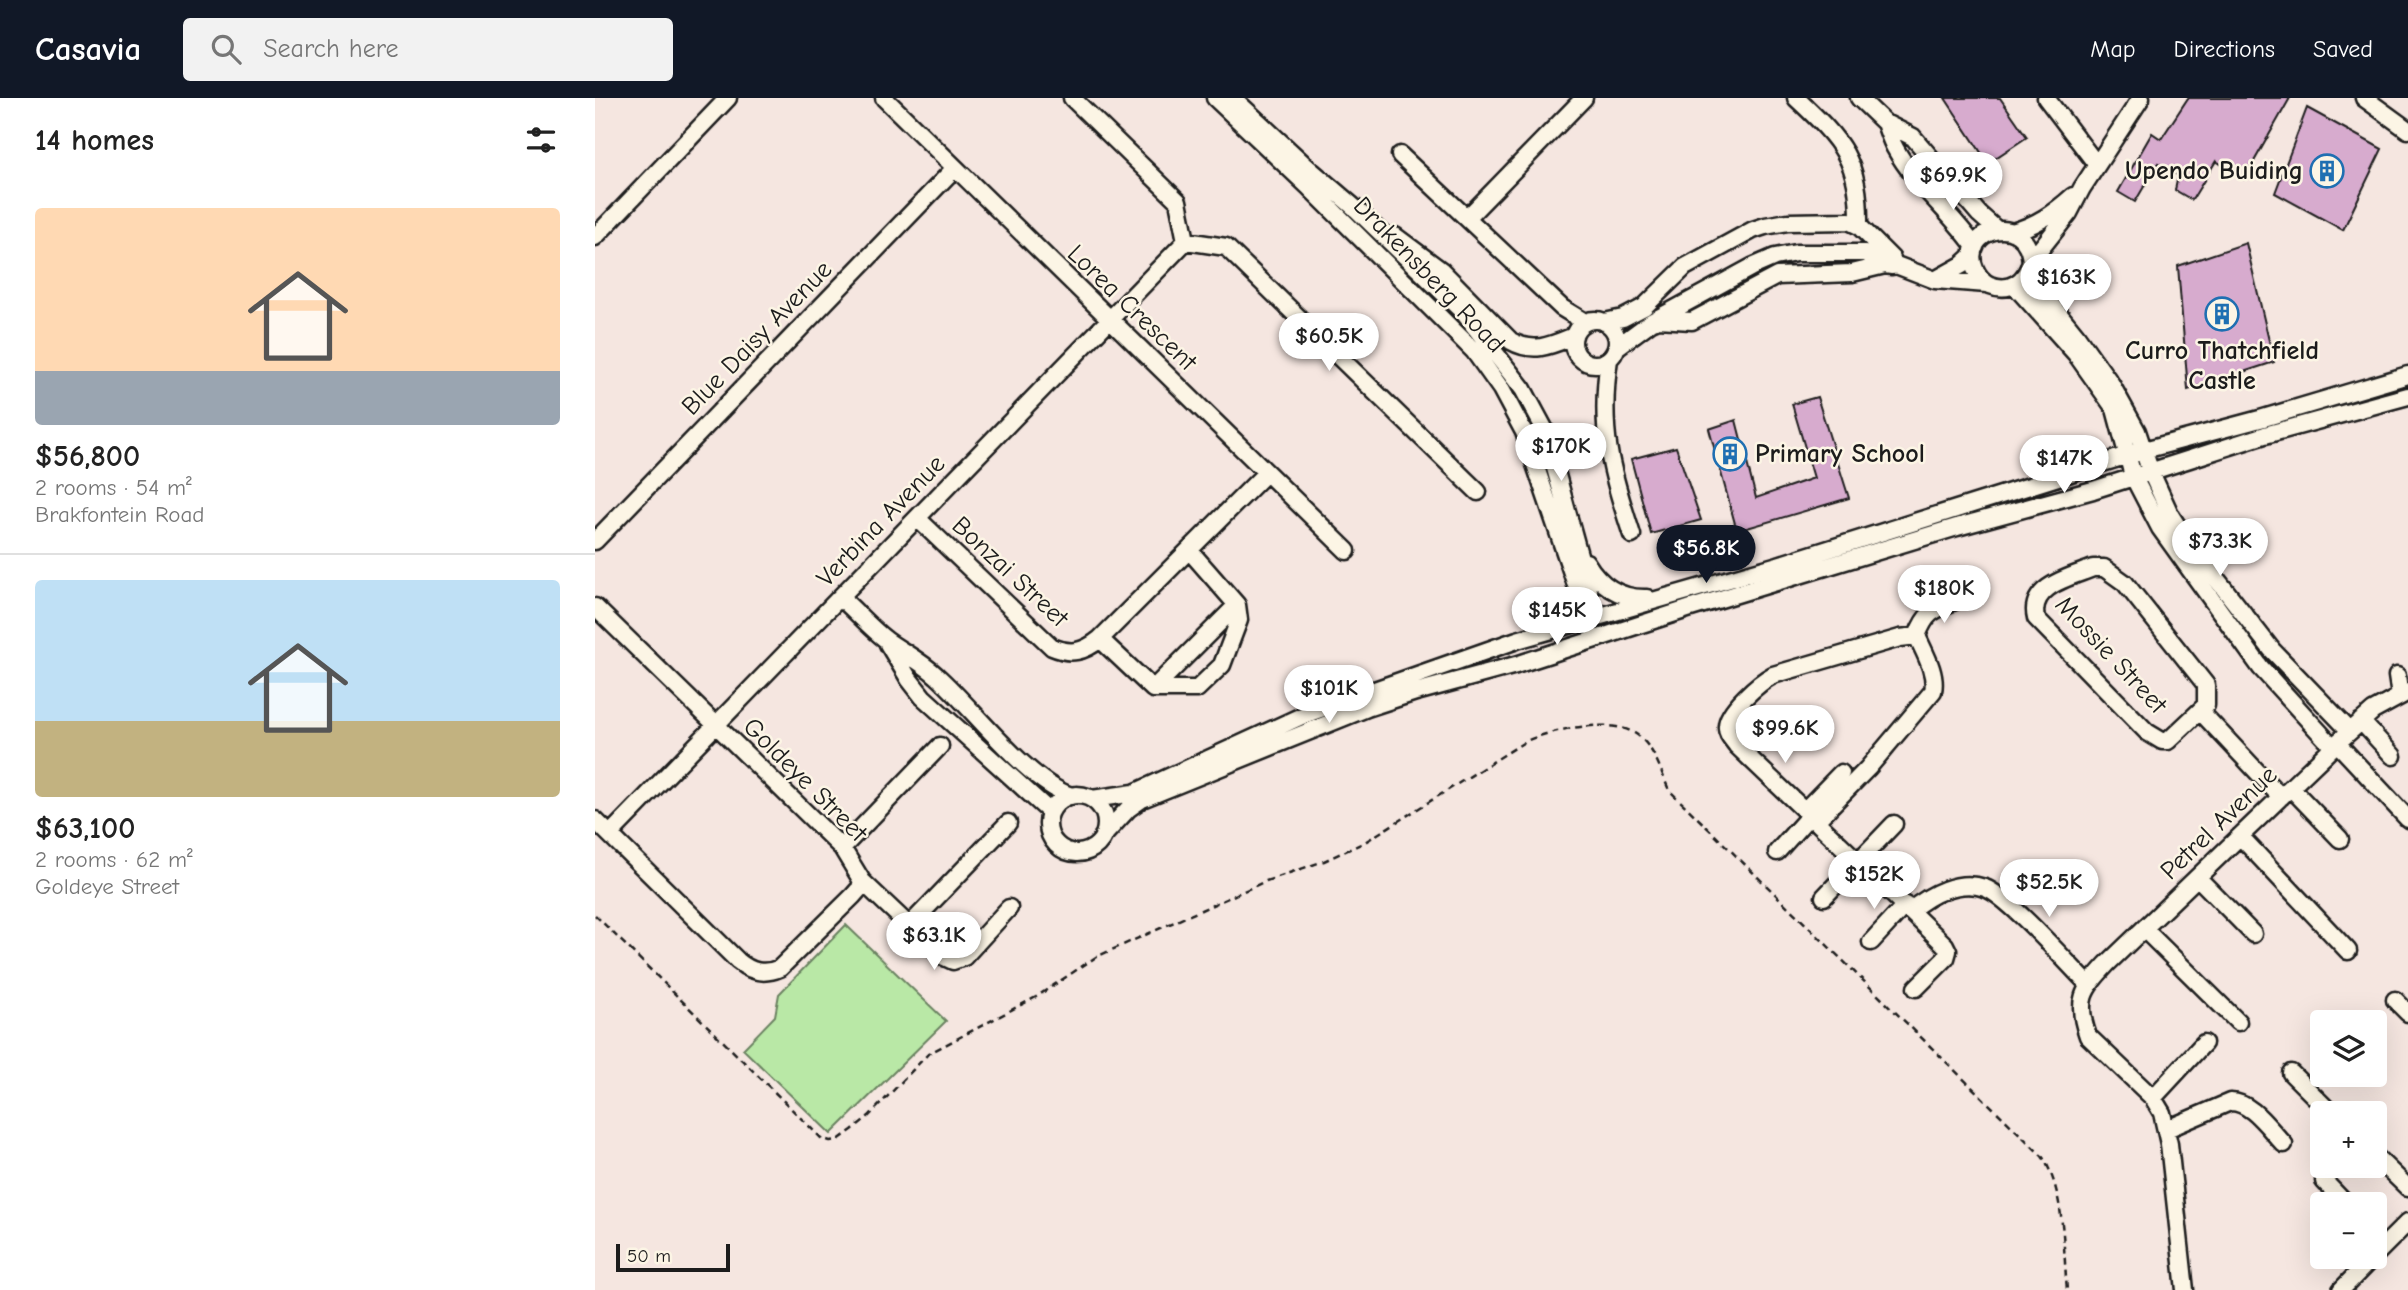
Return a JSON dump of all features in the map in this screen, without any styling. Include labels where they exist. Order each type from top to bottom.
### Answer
[{"type":"street","points":[[595,237],[729,98]]},
{"type":"street","name":"Lorea Crescent","points":[[884,98],[1347,551]]},
{"type":"street","points":[[1072,98],[1178,201],[1186,241],[1226,247],[1478,492]]},
{"type":"street","name":"Drakensberg Road","points":[[1215,98],[1474,351],[1501,389],[1524,432],[1599,638]]},
{"type":"street","name":"Drakensberg Road","points":[[1233,98],[1355,208],[1464,313],[1523,389],[1544,428],[1560,479],[1592,617]]},
{"type":"street","points":[[1468,217],[1584,98]]},
{"type":"street","points":[[1796,98],[1828,127],[1846,153],[1855,172],[1860,226]]},
{"type":"street","points":[[1859,98],[1885,123],[1913,137],[1979,215],[2027,243],[2030,266],[2038,288],[2077,335],[2111,384],[2137,431],[2150,470],[2171,516],[2187,541],[2345,736],[2408,819]]},
{"type":"street","points":[[2046,98],[2097,165]]},
{"type":"street","points":[[1400,155],[1562,308],[1578,330],[1574,350],[1583,361],[1604,362],[1651,322],[1775,257],[1796,253],[1865,253],[1935,280],[1987,284],[2000,288],[2014,285],[2069,213],[2082,188],[2141,98]]},
{"type":"street","points":[[2364,98],[2408,129]]},
{"type":"street","points":[[1885,123],[1894,147],[1904,162],[1954,218],[1974,251],[1976,272],[1987,284]]},
{"type":"street","name":"Blue Daisy Avenue","points":[[595,541],[954,169]]},
{"type":"street","points":[[1935,280],[1962,265],[1984,235],[2030,227],[2082,188]]},
{"type":"street","points":[[1355,208],[1442,271],[1511,341],[1521,347],[1536,349],[1550,346],[1591,320],[1623,318],[1644,307],[1685,267],[1753,230],[1777,223],[1849,221],[1860,226],[1905,268]]},
{"type":"street","name":"Verbina Avenue","points":[[610,834],[1186,241]]},
{"type":"street","points":[[1651,322],[1658,319],[1692,321],[1777,276],[1852,273],[1885,265],[1905,268]]},
{"type":"street","points":[[2014,285],[2076,355],[2109,400],[2119,419],[2133,475],[2160,527],[2268,676],[2345,736],[2408,805]]},
{"type":"street","points":[[1604,321],[1615,332],[1604,394],[1606,444],[1612,473],[1632,535]]},
{"type":"street","points":[[1590,363],[1604,394]]},
{"type":"street","points":[[1071,796],[1059,801],[1050,812],[1049,830],[1058,845],[1065,850],[1083,852],[1098,844],[1128,809],[1143,799],[1340,710],[1517,640],[1682,594],[2127,455],[2408,375]]},
{"type":"street","points":[[1092,799],[1135,793],[1306,714],[1340,710],[1516,665],[1957,527],[2094,490],[2133,475],[2265,435],[2408,396]]},
{"type":"street","points":[[1189,550],[1237,605],[1240,620],[1222,665],[1197,689],[1153,689],[1100,639],[1189,550],[1266,473]]},
{"type":"street","name":"Bonzai Street","points":[[918,519],[1052,647],[1081,652],[1100,639]]},
{"type":"street","points":[[1575,545],[1596,579],[1611,590],[1641,598],[1682,594]]},
{"type":"street","name":"Mossie Street","points":[[2094,568],[2113,573],[2125,583],[2206,685],[2206,705],[2201,712],[2168,741],[2155,738],[2036,618],[2034,608],[2039,595],[2059,581],[2094,568]]},
{"type":"street","points":[[841,598],[886,640],[937,676],[1040,778],[1056,790],[1071,796],[1092,799],[1103,812],[1106,828],[1103,836]]},
{"type":"street","points":[[1811,815],[1868,768],[1934,691],[1933,672],[1917,636],[1927,615],[1934,609],[1957,600]]},
{"type":"street","points":[[1153,689],[1237,605]]},
{"type":"street","name":"Goldeye Street","points":[[595,607],[842,848],[862,881],[853,896],[780,968],[764,973],[756,972],[738,961],[595,820]]},
{"type":"street","points":[[1916,989],[1946,958],[1948,951],[1945,945],[1737,746],[1728,733],[1727,724],[1729,716],[1773,675],[1917,636]]},
{"type":"street","points":[[886,640],[923,697],[1050,812]]},
{"type":"street","points":[[2268,676],[2284,662]]},
{"type":"street","points":[[2397,676],[2404,694]]},
{"type":"street","name":"Petrel Avenue","points":[[2088,984],[2373,710],[2404,694]]},
{"type":"street","name":"Mossie Street","points":[[2201,712],[2340,839]]},
{"type":"street","points":[[2345,736],[2393,756]]},
{"type":"street","points":[[842,848],[940,746]]},
{"type":"street","points":[[1777,852],[1811,815],[1842,773]]},
{"type":"street","points":[[908,927],[1009,823]]},
{"type":"street","points":[[1825,897],[1894,824]]},
{"type":"street","points":[[2243,833],[2344,933]]},
{"type":"street","points":[[2243,833],[2348,950]]},
{"type":"street","points":[[2198,877],[2253,934]]},
{"type":"street","points":[[862,881],[908,927],[940,955],[953,961],[964,957],[1009,908]]},
{"type":"street","points":[[1871,942],[1908,908],[1941,890],[1968,886],[1984,888],[2007,904],[2088,984],[2082,1006],[2083,1022],[2088,1035],[2153,1098],[2162,1113],[2167,1129],[2186,1290]]},
{"type":"street","points":[[2148,926],[2206,978]]},
{"type":"street","points":[[2148,926],[2238,1022]]},
{"type":"street","points":[[2395,1000],[2408,1013]]},
{"type":"street","points":[[2153,1098],[2204,1043]]},
{"type":"street","points":[[2291,1073],[2320,1101]]},
{"type":"street","points":[[2167,1129],[2230,1102],[2239,1102],[2249,1108],[2284,1144]]},
{"type":"street","points":[[2387,1168],[2408,1188]]},
{"type":"street","points":[[2324,1181],[2335,1192]]},
{"type":"street","points":[[2387,1242],[2405,1231]]},
{"type":"street","points":[[2343,1289],[2360,1269]]},
{"type":"path","points":[[595,915],[821,1138],[838,1140],[869,1116],[928,1054],[1035,997],[1095,957],[1209,905],[1266,881],[1324,862],[1365,842],[1526,741],[1549,731],[1585,727],[1625,727],[1642,738],[1653,752],[1669,790],[2042,1156],[2056,1188],[2067,1290]]},
{"type":"green space","points":[[846,925],[946,1021],[831,1134],[743,1049],[775,1016],[779,994]]},
{"type":"building","points":[[1945,98],[2000,98],[2027,137],[1988,163]]},
{"type":"building","points":[[2188,98],[2290,98],[2244,179],[2216,161],[2192,200],[2175,190],[2178,176],[2158,163],[2135,202],[2118,192],[2152,133],[2161,139]]},
{"type":"building","name":"Upendo Buiding","points":[[2307,108],[2382,149],[2343,230],[2275,193]]},
{"type":"building","name":"Curro Thatchfield Castle","points":[[2246,243],[2274,362],[2188,390],[2178,266]]},
{"type":"building","name":"Primary School","points":[[1817,397],[1849,498],[1737,531],[1709,429],[1736,420],[1756,498],[1814,478],[1792,404]]},
{"type":"building","points":[[1676,447],[1701,520],[1651,534],[1631,459]]},
{"type":"place","name":"Upendo Buiding","points":[[2327,171]]},
{"type":"place","name":"Curro Thatchfield Castle","points":[[2222,314]]},
{"type":"place","name":"Primary School","points":[[1730,454]]}]
